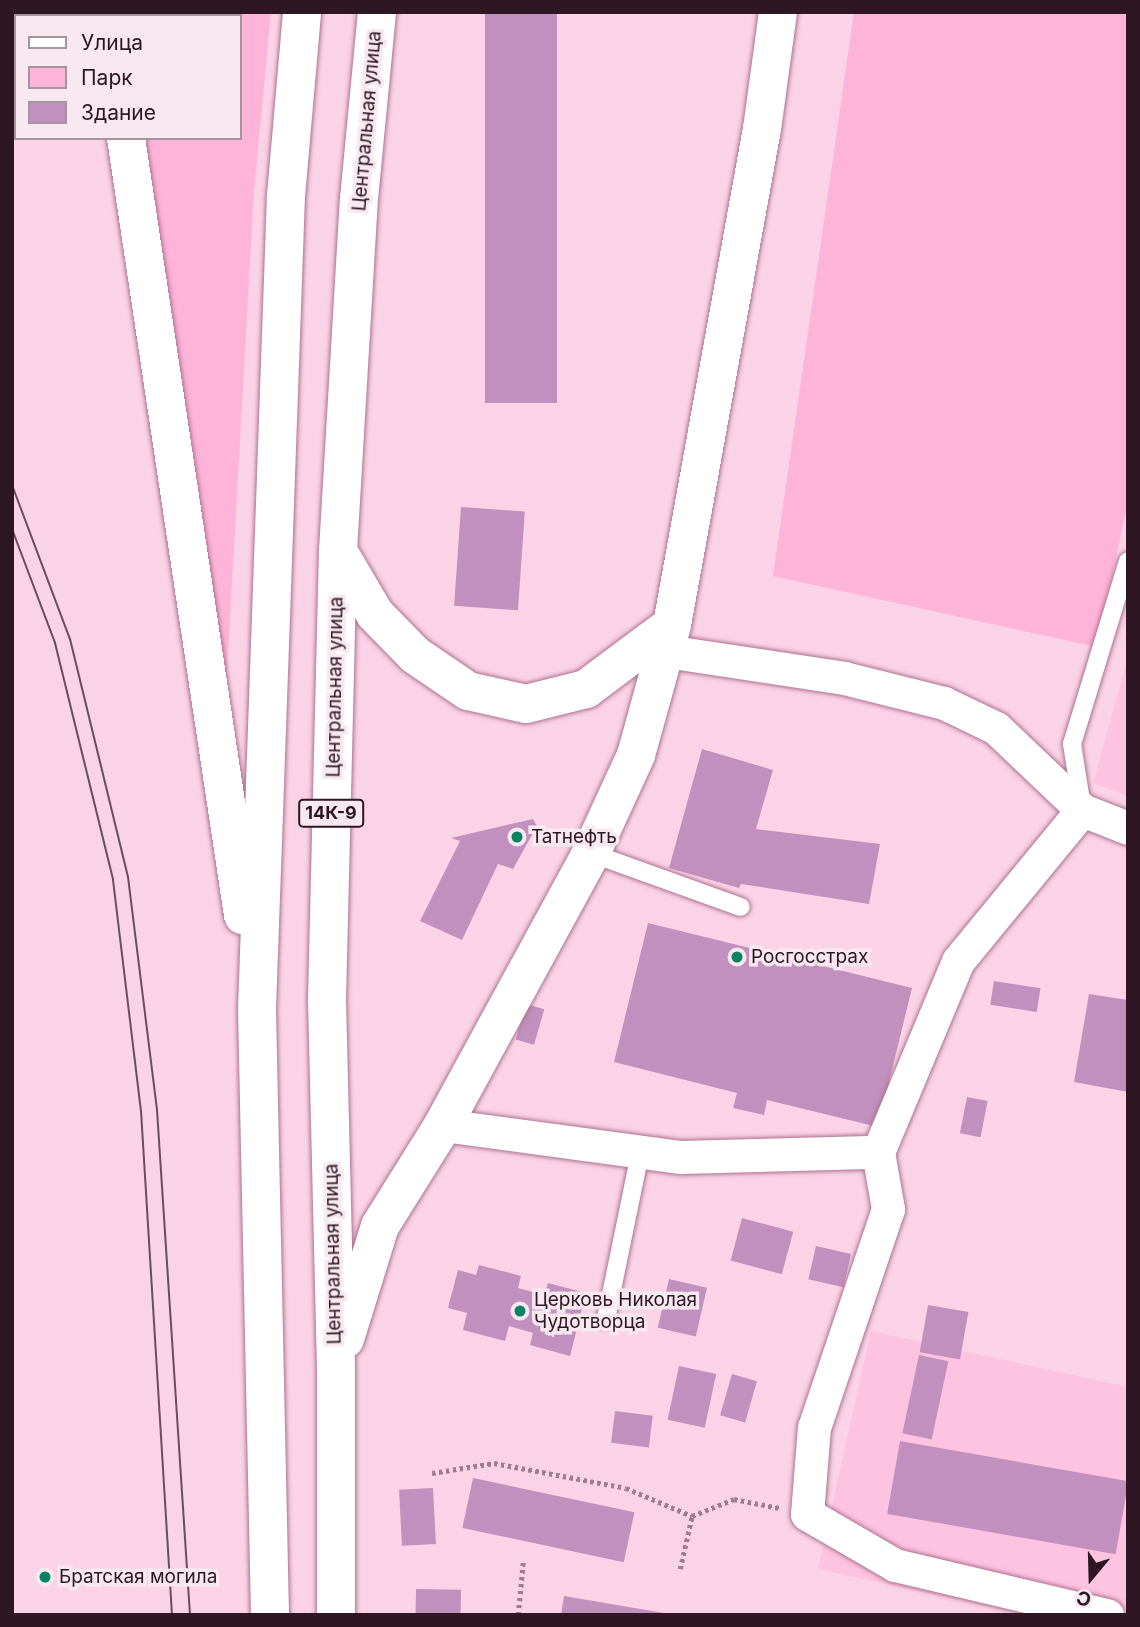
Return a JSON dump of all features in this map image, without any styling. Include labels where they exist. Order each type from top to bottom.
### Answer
[{"type":"main road","points":[[270,1615],[257,1009],[286,196],[302,12]]},
{"type":"main road","name":"Центральная улица","points":[[336,1615],[336,1368],[327,999],[338,551],[359,200],[377,12]]},
{"type":"main road","points":[[336,1368],[380,1226],[443,1125],[591,853],[636,755],[669,638],[762,129],[778,12]]},
{"type":"main road","points":[[125,140],[257,1009]]},
{"type":"main road","points":[[338,551],[375,614],[415,655],[468,691],[526,704],[586,689],[669,638]]},
{"type":"street","points":[[669,638],[944,703],[996,728],[1082,810],[1128,828]]},
{"type":"street","points":[[1082,810],[958,961],[878,1152],[888,1209],[814,1427],[807,1514],[895,1564],[1107,1615]]},
{"type":"street","points":[[443,1125],[640,1154],[681,1157],[878,1152]]},
{"type":"lane","points":[[1082,810],[1072,744],[1128,561]]},
{"type":"lane","points":[[591,853],[741,907]]},
{"type":"lane","points":[[606,1319],[640,1154]]},
{"type":"path","points":[[432,1473],[494,1463],[626,1488],[692,1516],[734,1499],[807,1514]]},
{"type":"path","points":[[680,1569],[692,1516]]},
{"type":"path","points":[[518,1615],[523,1562]]},
{"type":"shaded area","points":[[1128,657],[1128,796],[1093,783]]},
{"type":"shaded area","points":[[871,1331],[1128,1387],[1128,1615],[1026,1615],[818,1569]]},
{"type":"green space","points":[[271,12],[254,191],[226,691],[143,140],[242,140],[242,14],[120,14]]},
{"type":"green space","points":[[854,12],[1128,12],[1128,501],[1097,647],[773,576]]},
{"type":"building","points":[[485,12],[557,12],[557,403],[485,403]]},
{"type":"building","points":[[461,507],[525,511],[518,610],[454,606]]},
{"type":"building","points":[[702,749],[773,770],[756,829],[880,844],[869,904],[741,884],[739,888],[669,868]]},
{"type":"building","points":[[533,819],[537,826],[513,869],[498,864],[462,940],[420,921],[460,841],[451,838]]},
{"type":"building","points":[[648,923],[912,988],[878,1127],[767,1100],[764,1115],[733,1108],[737,1093],[614,1062]]},
{"type":"building","points":[[994,981],[1040,988],[1037,1012],[990,1005]]},
{"type":"building","points":[[1089,994],[1128,1000],[1128,1092],[1074,1082]]},
{"type":"building","points":[[526,1004],[544,1009],[534,1045],[516,1040]]},
{"type":"building","points":[[967,1097],[988,1101],[981,1137],[960,1133]]},
{"type":"building","points":[[742,1218],[793,1232],[782,1274],[731,1261]]},
{"type":"building","points":[[816,1246],[851,1254],[843,1287],[808,1279]]},
{"type":"building","name":"Церковь Николая Чудотворца","points":[[479,1265],[521,1276],[518,1288],[544,1295],[548,1283],[586,1293],[570,1356],[530,1345],[533,1333],[509,1326],[505,1341],[463,1330],[467,1313],[448,1308],[458,1270],[476,1275]]},
{"type":"building","points":[[669,1279],[707,1288],[696,1336],[658,1328]]},
{"type":"building","points":[[928,1305],[968,1312],[960,1359],[920,1352]]},
{"type":"building","points":[[919,1355],[948,1361],[932,1439],[902,1433]]},
{"type":"building","points":[[679,1366],[716,1374],[705,1428],[668,1420]]},
{"type":"building","points":[[732,1374],[757,1381],[745,1423],[720,1415]]},
{"type":"building","points":[[615,1411],[653,1416],[649,1447],[611,1443]]},
{"type":"building","points":[[900,1441],[1128,1481],[1116,1554],[887,1514]]},
{"type":"building","points":[[473,1478],[634,1512],[624,1562],[462,1528]]},
{"type":"building","points":[[433,1488],[436,1544],[402,1546],[399,1490]]},
{"type":"building","points":[[416,1589],[461,1590],[461,1615],[416,1615]]},
{"type":"building","points":[[564,1596],[664,1613],[664,1615],[561,1615]]},
{"type":"tram line","points":[[12,485],[70,639],[128,877],[157,1110],[190,1615]]},
{"type":"tram line","points":[[12,529],[55,643],[113,880],[141,1111],[172,1615]]},
{"type":"place","name":"Татнефть","points":[[517,837]]},
{"type":"place","name":"Росгосстрах","points":[[737,957]]},
{"type":"place","name":"Церковь Николая Чудотворца","points":[[520,1311]]},
{"type":"place","name":"Братская могила","points":[[45,1577]]}]
